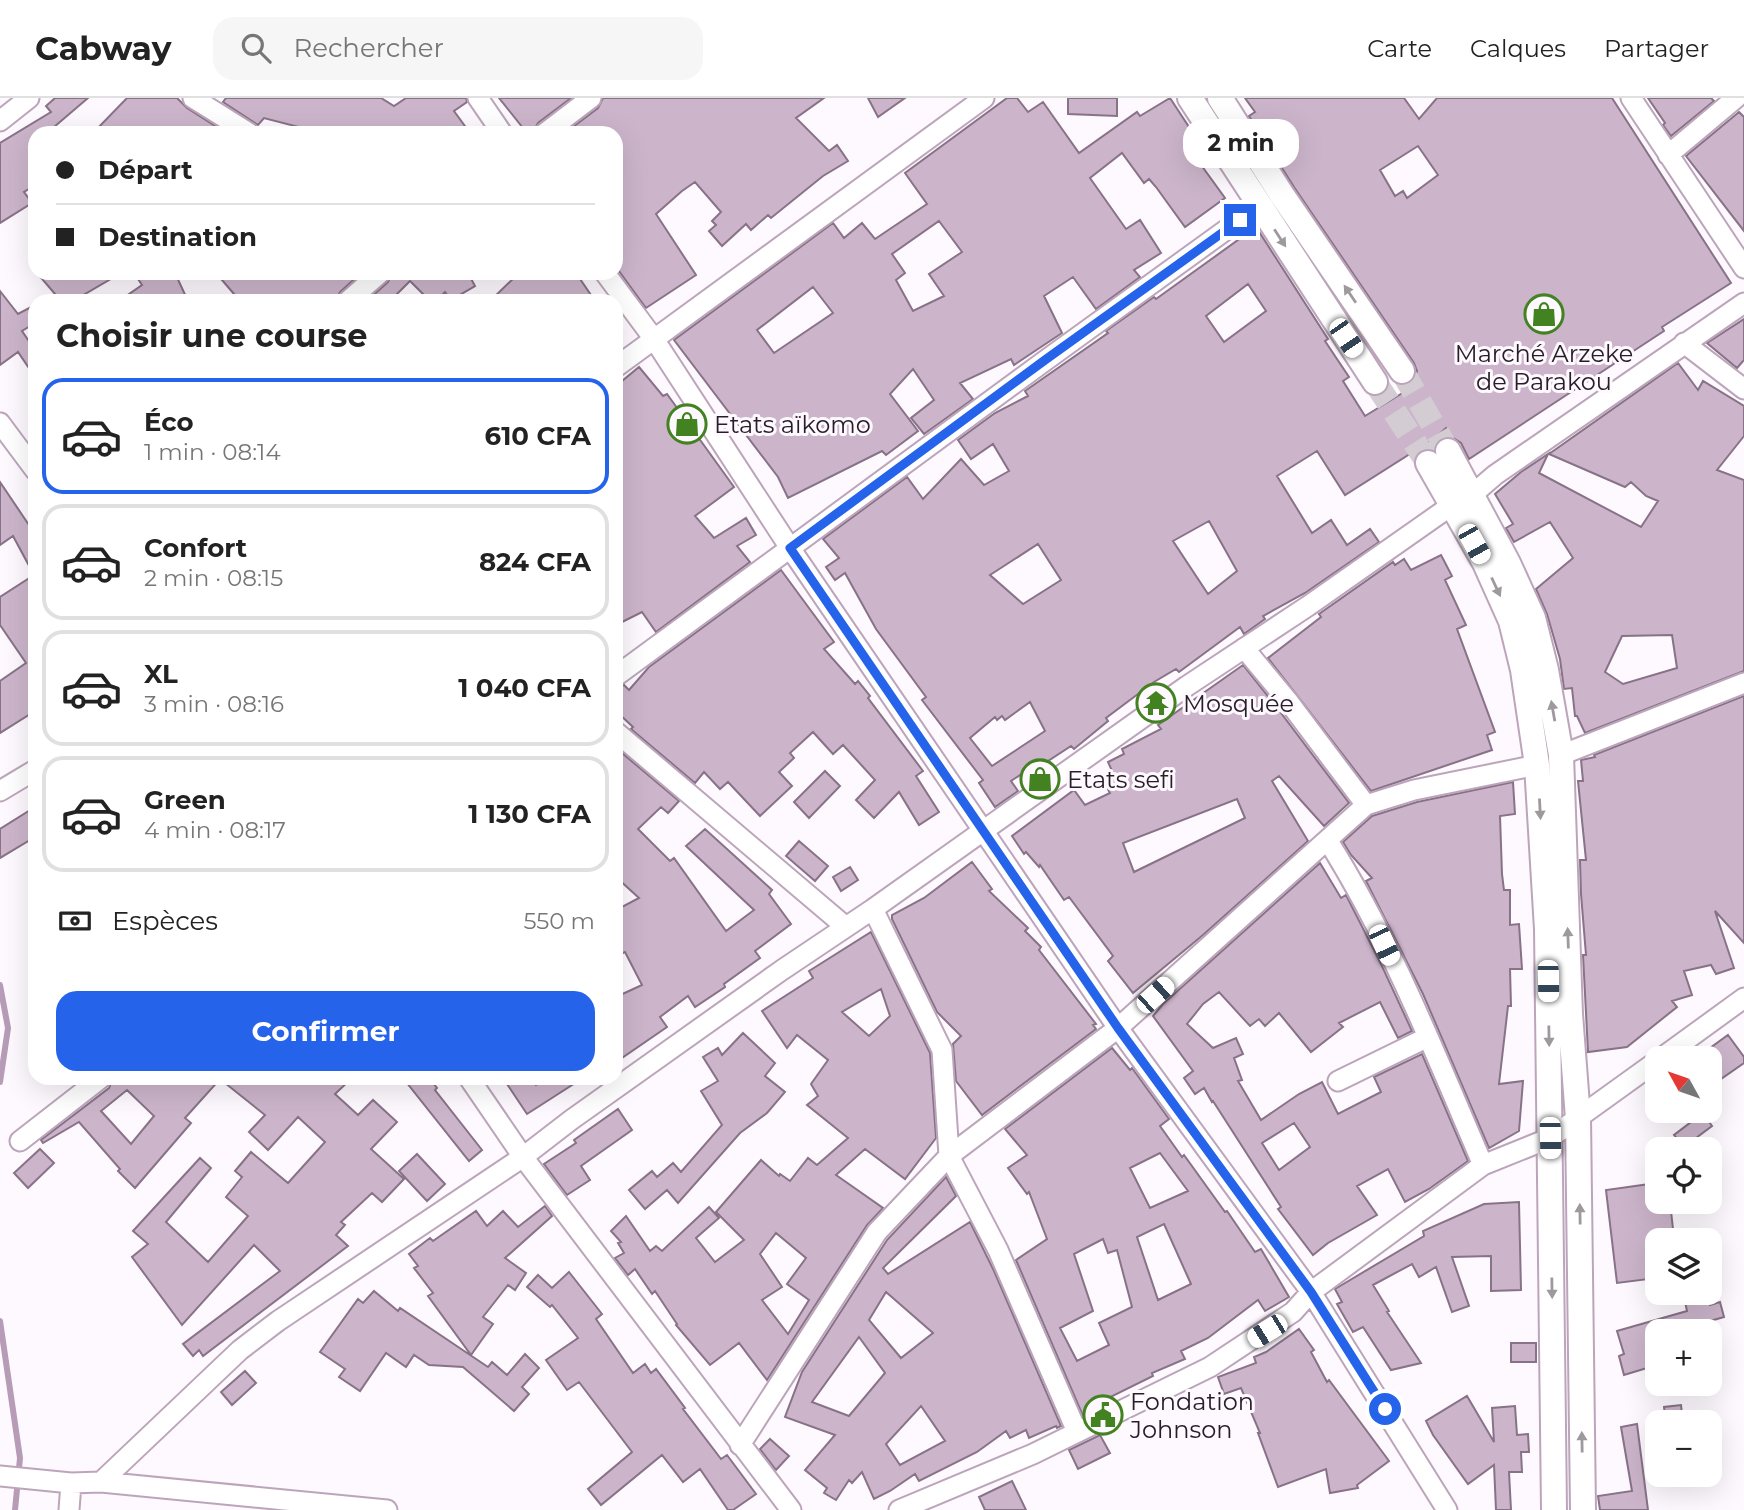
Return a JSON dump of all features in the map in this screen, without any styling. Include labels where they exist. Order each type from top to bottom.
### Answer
[{"type":"main road","points":[[1190,98],[1375,382]]},
{"type":"main road","points":[[1220,98],[1282,195],[1402,371]]},
{"type":"main road","points":[[1438,457],[1463,499],[1508,563],[1538,633],[1561,755],[1570,1014],[1578,1118],[1583,1510]]},
{"type":"main road","points":[[1463,499],[1485,563],[1511,621],[1523,670],[1537,765],[1547,929],[1554,1510]]},
{"type":"street","points":[[0,121],[29,98]]},
{"type":"street","points":[[193,98],[238,126]]},
{"type":"street","points":[[478,98],[497,126]]},
{"type":"street","points":[[554,126],[591,98]]},
{"type":"street","points":[[623,362],[984,98]]},
{"type":"street","points":[[1631,98],[1744,268]]},
{"type":"street","points":[[1668,155],[1736,98]]},
{"type":"street","points":[[623,671],[1259,206]]},
{"type":"street","points":[[356,294],[372,280]]},
{"type":"street","points":[[623,297],[654,339],[790,548],[1118,1028],[1311,1292],[1447,1510]]},
{"type":"street","points":[[623,1084],[982,830],[1744,303]]},
{"type":"street","points":[[1684,343],[1744,389]]},
{"type":"street","points":[[0,422],[28,460]]},
{"type":"street","points":[[1244,648],[1288,701],[1366,805]]},
{"type":"street","points":[[1561,755],[1744,683]]},
{"type":"street","points":[[623,738],[846,927]]},
{"type":"street","points":[[740,1445],[877,1232],[949,1156],[1118,1028],[1366,805],[1414,790],[1537,765]]},
{"type":"street","points":[[0,791],[28,774]]},
{"type":"street","points":[[1328,841],[1362,896],[1428,1037],[1483,1165]]},
{"type":"street","points":[[873,909],[942,1050],[949,1156],[998,1250],[1077,1432]]},
{"type":"street","points":[[1678,1046],[1744,998]]},
{"type":"street","points":[[1338,1081],[1428,1037]]},
{"type":"street","points":[[899,1510],[1033,1454],[1210,1367],[1276,1325],[1303,1303],[1311,1292],[1483,1165],[1550,1138],[1645,1070]]},
{"type":"street","points":[[20,1141],[92,1085]]},
{"type":"street","points":[[474,1085],[523,1157],[791,1510]]},
{"type":"street","points":[[11,1477],[70,1498],[101,1482],[253,1339],[523,1157],[621,1085]]},
{"type":"street","points":[[101,1482],[387,1510]]},
{"type":"building","points":[[55,98],[88,98],[55,126],[28,126],[28,189],[24,192],[28,198],[28,206],[0,223],[0,143],[51,112],[46,106]]},
{"type":"building","points":[[127,98],[177,98],[187,108],[215,126],[100,126]]},
{"type":"building","points":[[226,98],[381,98],[394,106],[406,98],[466,98],[467,102],[454,111],[465,126],[295,126],[264,118],[258,125],[223,102]]},
{"type":"building","points":[[499,98],[571,98],[536,126],[521,126]]},
{"type":"building","points":[[603,98],[824,98],[796,118],[829,151],[837,145],[848,161],[823,176],[771,218],[768,215],[751,230],[746,224],[722,246],[709,231],[716,225],[712,221],[721,212],[695,182],[682,191],[656,214],[696,275],[646,308],[623,277],[623,126],[574,126],[598,108]]},
{"type":"building","points":[[868,98],[905,98],[878,117]]},
{"type":"building","points":[[1007,98],[1017,98],[1028,112],[1043,102],[1079,153],[1137,112],[1140,116],[1170,98],[1208,156],[1199,162],[1225,198],[1185,227],[1156,187],[1149,179],[1144,183],[1122,153],[1090,178],[1126,229],[1140,220],[1161,253],[1134,270],[1140,277],[1096,309],[1073,277],[1044,296],[1062,333],[1014,365],[1011,359],[960,383],[973,399],[924,434],[911,418],[934,400],[913,369],[890,394],[918,431],[886,455],[882,451],[788,498],[778,477],[674,340],[833,223],[844,238],[862,223],[875,239],[927,204],[905,173]],"holes":[[[939,221],[962,252],[929,274],[944,296],[913,311],[896,280],[905,273],[892,254]],[[813,287],[833,313],[774,353],[757,330]]]},
{"type":"building","points":[[1068,98],[1117,98],[1117,116],[1068,114]]},
{"type":"building","points":[[1245,98],[1404,98],[1419,119],[1437,98],[1612,98],[1731,283],[1662,327],[1664,331],[1469,459],[1461,443],[1452,437],[1446,428],[1435,438],[1345,495],[1317,451],[1277,476],[1312,533],[1331,520],[1347,545],[1370,529],[1379,542],[1305,593],[1263,616],[1265,619],[1244,634],[1240,627],[1179,672],[1176,669],[1154,682],[1106,718],[1108,721],[1074,749],[1071,746],[1011,781],[1018,791],[995,807],[979,783],[983,780],[922,700],[926,697],[876,629],[845,573],[835,580],[826,567],[839,558],[823,539],[907,477],[923,499],[961,459],[984,485],[1009,471],[993,444],[971,459],[958,440],[995,413],[1028,396],[1025,391],[1256,227],[1328,339],[1325,341],[1349,377],[1343,381],[1365,416],[1417,384],[1414,380],[1417,371],[1414,363],[1249,116],[1255,112]],"holes":[[[1418,146],[1438,175],[1407,198],[1403,191],[1395,196],[1380,170]],[[1248,284],[1266,311],[1224,342],[1206,316]],[[1209,521],[1237,571],[1208,594],[1173,541]],[[1038,544],[1061,580],[1023,604],[990,575]],[[1030,702],[1045,731],[992,766],[970,738],[995,717],[997,720],[1002,716],[1005,720]]]},
{"type":"building","points":[[1648,98],[1711,98],[1714,101],[1671,136]]},
{"type":"building","points":[[1739,112],[1744,117],[1744,231],[1686,156]]},
{"type":"building","points":[[43,280],[109,280],[85,294],[55,294]]},
{"type":"building","points":[[139,280],[178,280],[185,294],[129,294],[142,285]]},
{"type":"building","points":[[222,280],[353,280],[339,294],[234,294]]},
{"type":"building","points":[[389,280],[472,280],[475,286],[461,294],[423,294],[410,281],[397,294],[375,294]]},
{"type":"building","points":[[512,280],[581,280],[590,294],[497,294]]},
{"type":"building","points":[[0,291],[18,314],[28,309],[28,327],[22,331],[28,340],[28,367],[18,352],[0,365]]},
{"type":"building","points":[[1744,319],[1744,360],[1737,368],[1707,343]]},
{"type":"building","points":[[1678,363],[1698,390],[1703,381],[1744,406],[1744,436],[1717,470],[1744,480],[1744,671],[1585,733],[1575,716],[1572,688],[1564,689],[1560,659],[1547,614],[1536,589],[1573,558],[1550,522],[1514,542],[1506,528],[1513,524],[1495,494],[1548,454],[1539,473],[1641,527],[1658,501],[1646,496],[1631,482],[1625,487],[1549,454]],"holes":[[[1672,635],[1677,668],[1623,684],[1605,672],[1622,636]]]},
{"type":"building","points":[[639,367],[663,396],[667,394],[734,487],[695,516],[714,538],[746,518],[756,535],[737,546],[750,562],[656,632],[642,612],[623,622],[623,380]]},
{"type":"building","points":[[0,482],[28,524],[28,564],[13,536],[0,545]]},
{"type":"building","points":[[1441,555],[1452,576],[1445,580],[1466,625],[1457,629],[1495,732],[1487,735],[1492,750],[1371,791],[1268,658],[1321,617],[1319,614],[1393,562],[1395,565],[1404,559],[1411,570]]},
{"type":"building","points":[[781,570],[834,642],[824,649],[855,684],[858,681],[923,771],[916,776],[939,812],[919,825],[899,792],[874,818],[856,800],[875,780],[843,745],[833,754],[813,732],[790,753],[794,758],[779,772],[792,786],[760,816],[728,782],[720,789],[704,772],[695,783],[631,729],[633,727],[623,718],[623,685],[629,690],[649,667]]},
{"type":"building","points":[[28,579],[28,715],[0,733],[0,681],[26,663],[0,625],[0,597]]},
{"type":"building","points":[[1243,665],[1349,803],[1324,826],[1279,776],[1272,781],[1308,841],[1203,935],[1133,993],[1108,961],[1113,956],[1069,897],[1064,900],[1040,865],[1039,867],[1026,852],[1024,854],[1012,836],[1074,790],[1085,805],[1110,793],[1102,779],[1113,773],[1108,762],[1124,754],[1122,749],[1161,729],[1158,725]],"holes":[[[1237,799],[1245,818],[1134,872],[1123,843]]]},
{"type":"building","points":[[1744,696],[1744,943],[1715,911],[1734,968],[1716,974],[1711,965],[1684,971],[1692,995],[1672,1001],[1677,1007],[1627,1047],[1588,1052],[1580,860],[1586,860],[1578,781],[1583,781],[1581,760],[1595,757],[1594,755]]},
{"type":"building","points":[[623,754],[679,801],[668,813],[661,807],[638,829],[670,861],[674,858],[726,931],[754,910],[686,846],[705,829],[772,890],[769,894],[791,924],[755,951],[760,958],[724,984],[725,987],[695,1007],[688,996],[660,1017],[667,1027],[623,1057],[623,994],[642,985],[625,952],[623,953],[623,906],[639,898],[623,883]]},
{"type":"building","points":[[825,771],[840,786],[809,818],[794,802]]},
{"type":"building","points":[[1513,782],[1515,814],[1500,816],[1502,874],[1504,890],[1510,890],[1510,925],[1519,924],[1522,969],[1510,969],[1511,1006],[1508,1006],[1499,1084],[1523,1081],[1519,1131],[1489,1148],[1423,994],[1366,881],[1372,878],[1343,842],[1372,816],[1417,802]]},
{"type":"building","points":[[28,811],[28,841],[0,858],[0,829]]},
{"type":"building","points":[[799,841],[828,866],[815,881],[786,856]]},
{"type":"building","points":[[972,862],[992,889],[989,891],[1028,928],[1025,931],[1041,947],[1039,950],[1096,1024],[1093,1025],[1096,1029],[982,1115],[956,1081],[953,1044],[961,1036],[937,1012],[892,919],[892,915],[924,898]]},
{"type":"building","points":[[1320,863],[1341,898],[1346,895],[1412,1031],[1398,1038],[1380,1002],[1339,1023],[1343,1027],[1311,1052],[1279,1013],[1265,1026],[1259,1019],[1250,1026],[1219,992],[1203,1004],[1187,1024],[1213,1048],[1236,1038],[1243,1054],[1234,1058],[1242,1080],[1238,1081],[1261,1120],[1322,1082],[1338,1114],[1381,1092],[1374,1077],[1422,1054],[1468,1161],[1429,1189],[1405,1202],[1388,1169],[1357,1186],[1377,1215],[1328,1243],[1313,1255],[1278,1209],[1281,1207],[1204,1088],[1195,1094],[1184,1078],[1193,1071],[1153,1016]],"holes":[[[1294,1123],[1310,1147],[1279,1170],[1262,1143]]]},
{"type":"building","points":[[850,867],[858,880],[841,891],[833,877]]},
{"type":"building","points":[[871,932],[930,1053],[936,1138],[905,1179],[865,1149],[836,1175],[883,1208],[867,1225],[767,1380],[739,1343],[710,1365],[676,1325],[655,1291],[652,1294],[635,1269],[628,1275],[615,1258],[624,1253],[618,1243],[621,1242],[611,1231],[626,1216],[650,1251],[656,1246],[662,1251],[709,1207],[719,1218],[696,1238],[715,1262],[744,1240],[716,1212],[761,1160],[779,1176],[780,1174],[790,1181],[808,1158],[817,1165],[848,1138],[807,1105],[818,1096],[811,1084],[828,1060],[797,1035],[787,1048],[762,1011],[813,978],[809,971]],"holes":[[[881,989],[890,1016],[869,1036],[842,1012]],[[776,1233],[806,1258],[787,1284],[809,1300],[788,1334],[762,1300],[782,1287],[760,1254]]]},
{"type":"building","points":[[743,1033],[775,1063],[765,1076],[785,1092],[767,1113],[740,1133],[678,1203],[667,1190],[645,1209],[629,1190],[652,1171],[657,1177],[673,1163],[681,1172],[722,1125],[701,1091],[718,1081],[703,1057],[718,1048],[722,1055]]},
{"type":"building","points":[[1728,1035],[1744,1057],[1744,1063],[1722,1078],[1722,1046],[1713,1046]]},
{"type":"building","points":[[1112,1048],[1130,1070],[1132,1068],[1169,1119],[1160,1126],[1182,1157],[1184,1155],[1255,1252],[1261,1249],[1289,1297],[1265,1311],[1258,1300],[1208,1338],[1181,1351],[1185,1359],[1152,1373],[1153,1376],[1094,1405],[1088,1410],[1089,1413],[1083,1416],[1016,1260],[1047,1239],[1029,1192],[1027,1194],[1008,1168],[1027,1155],[1005,1129]],"holes":[[[1160,1153],[1188,1191],[1150,1208],[1130,1168]],[[1164,1224],[1191,1284],[1158,1300],[1137,1237]],[[1103,1239],[1108,1253],[1117,1250],[1132,1307],[1099,1323],[1109,1345],[1077,1361],[1060,1328],[1093,1311],[1074,1254]]]},
{"type":"building","points":[[110,1085],[215,1085],[185,1118],[191,1123],[135,1188],[79,1122],[43,1143],[41,1140]],"holes":[[[127,1090],[154,1116],[131,1144],[101,1111]]]},
{"type":"building","points":[[228,1085],[345,1085],[335,1094],[358,1115],[373,1100],[397,1122],[371,1149],[404,1179],[382,1202],[372,1193],[341,1222],[345,1225],[336,1235],[348,1246],[203,1356],[199,1350],[193,1356],[183,1344],[280,1271],[254,1245],[182,1325],[132,1257],[148,1244],[133,1231],[200,1158],[211,1168],[166,1222],[208,1262],[248,1216],[226,1197],[242,1177],[235,1171],[251,1152],[288,1183],[325,1142],[298,1117],[268,1150],[249,1132],[265,1115]]},
{"type":"building","points":[[409,1085],[435,1085],[437,1088],[435,1090],[482,1150],[469,1161]]},
{"type":"building","points":[[508,1085],[572,1085],[527,1114]]},
{"type":"building","points":[[618,1109],[632,1130],[581,1166],[590,1180],[567,1195],[544,1164],[576,1143],[574,1140]]},
{"type":"building","points":[[1688,1124],[1712,1126],[1697,1137],[1674,1135]]},
{"type":"building","points":[[40,1149],[54,1163],[28,1188],[14,1173]]},
{"type":"building","points":[[417,1154],[445,1184],[427,1201],[399,1171]]},
{"type":"building","points":[[946,1177],[956,1196],[883,1268],[888,1274],[970,1222],[1061,1426],[1029,1438],[1026,1430],[1010,1438],[1006,1431],[977,1452],[919,1481],[915,1474],[874,1499],[862,1472],[852,1483],[849,1480],[836,1500],[824,1493],[827,1488],[805,1470],[835,1435],[785,1417],[802,1372],[887,1240]],"holes":[[[886,1292],[933,1333],[901,1358],[869,1320]],[[859,1337],[885,1373],[849,1416],[812,1402]],[[921,1406],[945,1441],[900,1465],[886,1444]]]},
{"type":"building","points":[[1645,1185],[1645,1214],[1671,1214],[1673,1228],[1645,1228],[1645,1280],[1617,1283],[1606,1190]]},
{"type":"building","points":[[1519,1202],[1521,1290],[1491,1291],[1491,1256],[1452,1257],[1469,1306],[1452,1312],[1436,1267],[1419,1277],[1412,1264],[1373,1285],[1389,1311],[1387,1312],[1421,1363],[1391,1370],[1363,1327],[1353,1332],[1337,1304],[1342,1302],[1335,1289],[1424,1236],[1423,1231],[1484,1204]]},
{"type":"building","points":[[545,1206],[552,1216],[505,1258],[526,1273],[515,1290],[508,1285],[483,1317],[493,1324],[471,1355],[428,1296],[433,1293],[414,1268],[418,1266],[409,1254],[430,1238],[433,1241],[476,1211],[487,1226],[503,1211],[518,1227]]},
{"type":"building","points":[[569,1272],[602,1314],[596,1319],[633,1373],[645,1364],[651,1373],[656,1369],[721,1459],[727,1455],[756,1494],[733,1510],[728,1510],[700,1469],[683,1482],[662,1455],[601,1505],[588,1489],[632,1452],[579,1382],[567,1390],[546,1360],[578,1338],[552,1305],[550,1307],[527,1287],[538,1275],[552,1288]]},
{"type":"building","points":[[374,1291],[398,1311],[400,1308],[488,1367],[492,1362],[507,1375],[525,1354],[539,1368],[522,1387],[529,1394],[514,1411],[463,1367],[429,1365],[414,1355],[406,1367],[386,1353],[360,1391],[339,1377],[345,1369],[320,1352],[358,1299],[363,1303]]},
{"type":"building","points":[[1686,1305],[1721,1305],[1724,1317],[1659,1319],[1687,1311]]},
{"type":"building","points":[[1645,1323],[1645,1369],[1624,1375],[1619,1356],[1624,1354],[1617,1331]]},
{"type":"building","points":[[1299,1329],[1314,1350],[1311,1352],[1327,1382],[1329,1380],[1389,1461],[1357,1485],[1358,1488],[1330,1493],[1326,1469],[1278,1487],[1241,1388],[1224,1394],[1218,1377],[1256,1363],[1254,1357]]},
{"type":"building","points":[[1511,1343],[1536,1343],[1536,1362],[1511,1362]]},
{"type":"building","points":[[245,1371],[256,1383],[232,1405],[221,1392]]},
{"type":"building","points":[[1467,1396],[1494,1442],[1492,1408],[1515,1406],[1517,1435],[1528,1434],[1529,1452],[1521,1452],[1522,1472],[1509,1472],[1511,1510],[1496,1510],[1494,1465],[1468,1484],[1426,1421]]},
{"type":"building","points":[[1681,1405],[1682,1410],[1664,1410],[1664,1407]]},
{"type":"building","points":[[1637,1424],[1648,1510],[1600,1510],[1598,1496],[1632,1491],[1621,1427]]},
{"type":"building","points":[[1100,1435],[1110,1453],[1078,1469],[1069,1450]]},
{"type":"building","points":[[770,1439],[789,1456],[776,1470],[760,1449]]},
{"type":"building","points":[[1012,1481],[1026,1510],[985,1510],[979,1497]]},
{"type":"waterway","points":[[0,985],[8,1028],[0,1082]]},
{"type":"waterway","points":[[0,1321],[20,1458],[15,1510]]},
{"type":"tunnel","points":[[1402,371],[1448,451]]},
{"type":"tunnel","points":[[1375,382],[1428,463]]},
{"type":"place","name":"Marché Arzeke de Parakou","points":[[1544,314]]},
{"type":"place","name":"Etats aïkomo","points":[[687,424]]},
{"type":"place","name":"Mosquée","points":[[1156,703]]},
{"type":"place","name":"Etats sefi","points":[[1040,779]]},
{"type":"place","name":"Fondation Johnson","points":[[1103,1415]]},
{"type":"route","points":[[1240,220],[790,548],[1118,1028],[1311,1292],[1385,1409]]}]
